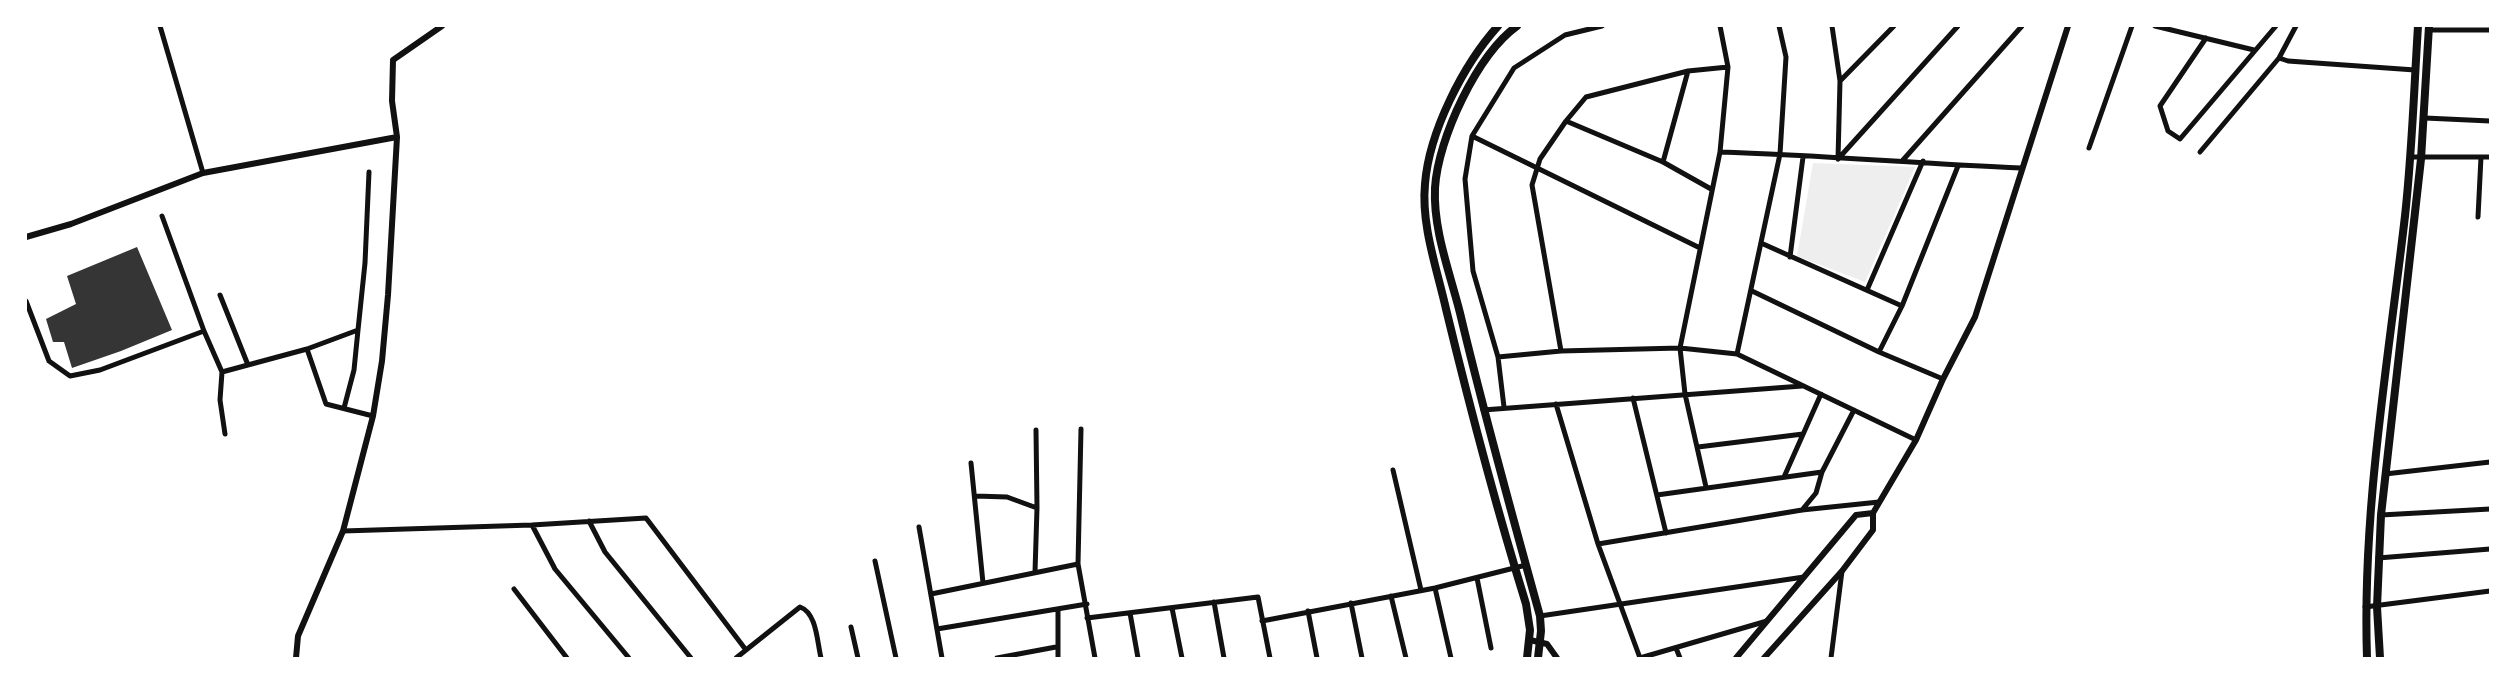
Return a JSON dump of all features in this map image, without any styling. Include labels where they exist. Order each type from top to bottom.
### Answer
[{"type":"main road","points":[[1498,26],[1472,59],[1434,136],[1425,176],[1425,199],[1431,246],[1463,381],[1526,604],[1530,640],[1527,658]]},
{"type":"main road","points":[[1517,26],[1491,50],[1478,70],[1445,140],[1435,188],[1440,233],[1483,410],[1540,616],[1538,658]]},
{"type":"main road","points":[[2367,658],[2365,607],[2373,485],[2401,251],[2410,157],[2418,26]]},
{"type":"main road","points":[[2380,658],[2377,607],[2381,514],[2421,159],[2429,28]]},
{"type":"main road","points":[[2401,251],[2411,252]]},
{"type":"street","points":[[160,26],[202,173]]},
{"type":"street","points":[[296,658],[298,636],[343,531],[373,416],[382,361],[397,137],[392,101],[393,60],[442,26]]},
{"type":"street","points":[[1504,407],[1498,357],[1473,271],[1465,179],[1472,136],[1514,69],[1565,35],[1602,26]]},
{"type":"street","points":[[1706,487],[1685,394],[1680,348],[1720,152],[1728,67],[1720,26]]},
{"type":"street","points":[[1737,354],[1780,154],[1786,57],[1779,26]]},
{"type":"street","points":[[1832,26],[1840,81],[1838,159]]},
{"type":"street","points":[[1840,81],[1894,26]]},
{"type":"street","points":[[1838,159],[1958,26]]},
{"type":"street","points":[[1904,160],[2022,26]]},
{"type":"street","points":[[1764,658],[1842,571],[1873,530],[1873,513],[1916,440],[1943,379],[1975,317],[2068,26]]},
{"type":"street","points":[[2090,148],[2132,26]]},
{"type":"street","points":[[2156,26],[2254,50]]},
{"type":"street","points":[[2206,38],[2160,106],[2168,131],[2180,140],[2276,26]]},
{"type":"street","points":[[2200,152],[2279,58],[2296,26]]},
{"type":"street","points":[[2429,28],[2490,30]]},
{"type":"street","points":[[2279,58],[2288,61],[2415,70]]},
{"type":"street","points":[[1561,351],[1532,185],[1540,159],[1586,97],[1688,71],[1728,67]]},
{"type":"street","points":[[1663,162],[1688,71]]},
{"type":"street","points":[[2425,118],[2490,121]]},
{"type":"street","points":[[1566,121],[1663,162],[1711,189]]},
{"type":"street","points":[[1472,136],[1700,248]]},
{"type":"street","points":[[26,237],[71,224],[202,173],[397,137]]},
{"type":"street","points":[[1720,152],[2022,168]]},
{"type":"street","points":[[1790,257],[1803,156]]},
{"type":"street","points":[[2410,157],[2421,159],[2490,157]]},
{"type":"street","points":[[2478,217],[2481,157]]},
{"type":"street","points":[[1867,290],[1923,161]]},
{"type":"street","points":[[1879,352],[1902,306],[1958,166]]},
{"type":"street","points":[[344,408],[354,370],[365,263],[369,171]]},
{"type":"street","points":[[162,216],[204,331],[222,372],[220,400],[225,434]]},
{"type":"street","points":[[1761,243],[1902,306]]},
{"type":"street","points":[[1752,291],[1879,352],[1943,379]]},
{"type":"street","points":[[220,295],[248,365]]},
{"type":"street","points":[[26,301],[49,361],[70,376],[100,370],[204,331]]},
{"type":"street","points":[[222,372],[307,349],[358,330]]},
{"type":"street","points":[[1498,357],[1561,351],[1680,348],[1737,354],[1916,440]]},
{"type":"street","points":[[307,349],[326,404],[373,416]]},
{"type":"street","points":[[1483,410],[1804,386]]},
{"type":"street","points":[[1785,477],[1821,394]]},
{"type":"street","points":[[1633,398],[1666,532]]},
{"type":"street","points":[[1556,404],[1598,544],[1640,658],[1767,621]]},
{"type":"street","points":[[1802,510],[1816,493],[1822,472],[1854,410]]},
{"type":"street","points":[[1081,429],[1078,564],[1095,658]]},
{"type":"street","points":[[1035,572],[1036,430]]},
{"type":"street","points":[[1698,447],[1803,434]]},
{"type":"street","points":[[2385,474],[2490,462]]},
{"type":"street","points":[[971,463],[983,583]]},
{"type":"street","points":[[1394,470],[1421,590]]},
{"type":"street","points":[[1657,495],[1822,472]]},
{"type":"street","points":[[975,496],[1007,497],[1037,508]]},
{"type":"street","points":[[1598,544],[1802,510],[1879,502]]},
{"type":"street","points":[[2381,514],[2490,508]]},
{"type":"street","points":[[1736,658],[1856,515],[1873,513]]},
{"type":"street","points":[[343,531],[531,525],[646,518],[746,650]]},
{"type":"street","points":[[589,521],[605,552],[691,658]]},
{"type":"street","points":[[531,525],[555,569],[629,658]]},
{"type":"street","points":[[920,527],[942,658]]},
{"type":"street","points":[[2379,558],[2490,549]]},
{"type":"street","points":[[875,561],[896,658]]},
{"type":"street","points":[[931,594],[1078,564]]},
{"type":"street","points":[[1262,621],[1435,588],[1526,565]]},
{"type":"street","points":[[1831,658],[1842,571]]},
{"type":"street","points":[[1540,616],[1804,577]]},
{"type":"street","points":[[1477,578],[1491,648]]},
{"type":"street","points":[[514,588],[567,658]]},
{"type":"street","points":[[1435,588],[1451,658]]},
{"type":"street","points":[[2365,607],[2490,591]]},
{"type":"street","points":[[1391,596],[1406,658]]},
{"type":"street","points":[[1087,618],[1258,597],[1270,658]]},
{"type":"street","points":[[1214,602],[1224,658]]},
{"type":"street","points":[[1351,603],[1362,658]]},
{"type":"street","points":[[937,629],[1087,604]]},
{"type":"street","points":[[736,658],[800,607],[809,611],[820,658]]},
{"type":"street","points":[[1172,608],[1182,658]]},
{"type":"street","points":[[1058,610],[1056,647],[1058,658]]},
{"type":"street","points":[[1308,611],[1317,658]]},
{"type":"street","points":[[1130,613],[1138,658]]},
{"type":"street","points":[[851,627],[858,658]]},
{"type":"street","points":[[1530,640],[1547,644],[1557,658]]},
{"type":"street","points":[[997,658],[1056,647]]},
{"type":"street","points":[[1676,648],[1680,658]]},
{"type":"shaded area","points":[[1813,163],[1915,167],[1865,282],[1797,256]]},
{"type":"building","points":[[137,247],[172,330],[72,368],[64,342],[53,342],[46,319],[76,304],[67,276]]}]
